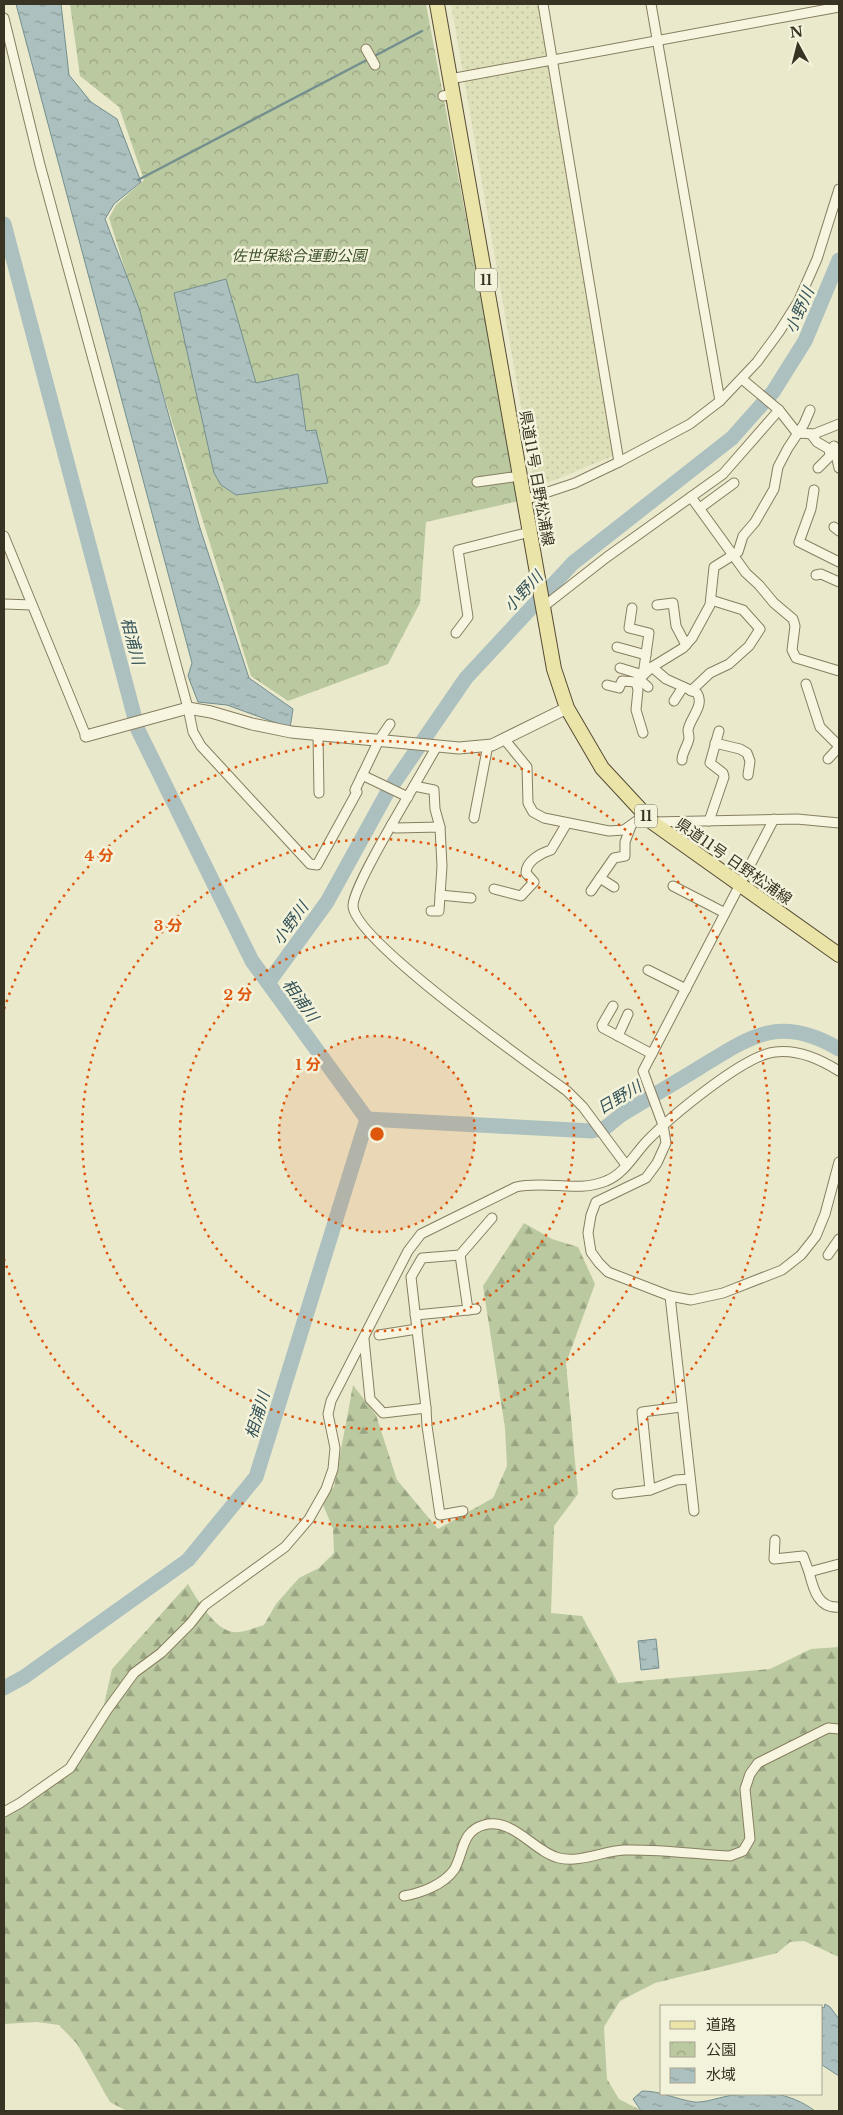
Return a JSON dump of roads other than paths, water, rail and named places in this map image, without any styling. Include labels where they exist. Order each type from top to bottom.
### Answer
[{"type":"main road","name":"県道11号 日野松浦線","points":[[437,4],[450,79],[448,95],[515,477],[524,500],[554,669],[566,708],[602,768],[648,818],[740,886],[839,955]]},
{"type":"street","points":[[543,4],[619,462]]},
{"type":"street","points":[[651,4],[720,401]]},
{"type":"street","points":[[450,79],[839,7]]},
{"type":"street","points":[[4,18],[40,165],[193,732],[201,746],[310,864],[317,865],[390,724]]},
{"type":"street","points":[[366,49],[375,66]]},
{"type":"street","points":[[524,500],[575,483],[690,424],[744,381],[798,302],[817,258],[839,189]]},
{"type":"street","points":[[744,381],[778,409],[797,433]]},
{"type":"street","points":[[542,607],[723,474],[778,409]]},
{"type":"street","points":[[608,685],[619,688],[622,681],[639,679],[652,666],[686,646],[702,622],[711,600],[714,567],[738,552],[743,536],[756,522],[774,489],[778,467],[804,424],[810,410]]},
{"type":"street","points":[[797,433],[814,433],[839,424]]},
{"type":"street","points":[[814,433],[817,442],[829,449],[830,456],[818,468]]},
{"type":"street","points":[[814,433],[834,446],[839,468]]},
{"type":"street","points":[[477,482],[515,477]]},
{"type":"street","points":[[700,508],[734,483]]},
{"type":"street","points":[[814,490],[811,509],[799,542],[839,562]]},
{"type":"street","points":[[691,497],[746,573],[774,603],[793,619],[795,626],[792,650],[796,658],[839,671]]},
{"type":"street","points":[[456,633],[468,617],[458,550],[530,532]]},
{"type":"street","points":[[4,536],[6,545],[90,734],[186,709],[211,712],[252,724],[318,736],[459,748],[488,745],[505,740],[566,708]]},
{"type":"street","points":[[816,575],[821,574],[839,582]]},
{"type":"street","points":[[674,701],[710,673],[729,664],[749,646],[760,629],[743,610],[723,602],[711,600]]},
{"type":"street","points":[[657,605],[673,603],[676,626],[686,646]]},
{"type":"street","points":[[4,604],[32,604]]},
{"type":"street","points":[[632,608],[629,628],[649,633],[646,655],[639,679],[636,710],[643,733]]},
{"type":"street","points":[[617,647],[646,655]]},
{"type":"street","points":[[652,666],[666,679],[699,696],[699,703],[688,729],[689,739],[682,752],[682,760]]},
{"type":"street","points":[[620,668],[639,679],[648,687]]},
{"type":"street","points":[[805,690],[820,728],[839,747],[828,759]]},
{"type":"street","points":[[709,821],[724,777],[723,773],[710,763],[718,731]]},
{"type":"street","points":[[318,736],[319,793]]},
{"type":"street","points":[[505,740],[527,767],[528,803],[533,812],[544,818],[609,831],[624,830],[648,818],[709,821],[797,819],[839,823]]},
{"type":"street","points":[[715,743],[740,749],[747,753],[750,762],[748,775]]},
{"type":"street","points":[[434,745],[414,786],[371,862],[354,901],[353,909],[360,921],[384,947],[436,994],[567,1092],[583,1107],[626,1165]]},
{"type":"street","points":[[474,818],[488,745]]},
{"type":"street","points":[[363,775],[408,797]]},
{"type":"street","points":[[414,786],[434,790],[435,809],[440,827],[442,866],[439,911],[431,911]]},
{"type":"street","points":[[774,819],[644,1071],[666,1143],[657,1164],[646,1178],[596,1202],[591,1215],[588,1233],[591,1252],[599,1264],[608,1272],[670,1296],[691,1300],[722,1293],[782,1270],[801,1254],[816,1236],[825,1214],[839,1162]]},
{"type":"street","points":[[494,889],[521,896],[534,882],[526,873],[529,863],[544,852],[551,850],[567,823]]},
{"type":"street","points":[[392,824],[396,828],[440,827]]},
{"type":"street","points":[[591,891],[614,858],[625,856],[626,842],[631,826]]},
{"type":"street","points":[[619,857],[632,864]]},
{"type":"street","points":[[600,878],[614,887]]},
{"type":"street","points":[[673,886],[725,913]]},
{"type":"street","points":[[440,895],[472,898]]},
{"type":"street","points":[[648,970],[686,989]]},
{"type":"street","points":[[613,1006],[602,1025],[603,1028],[652,1054]]},
{"type":"street","points":[[618,1036],[628,1014]]},
{"type":"street","points":[[4,1812],[70,1768],[107,1710],[134,1673],[161,1653],[190,1624],[205,1605],[285,1547],[309,1519],[326,1489],[333,1469],[335,1448],[328,1414],[331,1400],[408,1251],[421,1234],[516,1187],[528,1184],[566,1186],[606,1182],[620,1174],[661,1122],[755,1057],[774,1052],[792,1052],[825,1062],[839,1071]]},
{"type":"street","points":[[463,1511],[440,1515],[427,1426],[411,1277],[422,1258],[460,1255],[492,1218]]},
{"type":"street","points":[[828,1255],[839,1239]]},
{"type":"street","points":[[415,1316],[472,1309],[460,1255]]},
{"type":"street","points":[[670,1296],[694,1511]]},
{"type":"street","points":[[380,1335],[417,1329]]},
{"type":"street","points":[[364,1338],[370,1399],[383,1413],[426,1408]]},
{"type":"street","points":[[650,1490],[642,1412],[682,1407]]},
{"type":"street","points":[[617,1494],[650,1490],[676,1480],[690,1478]]},
{"type":"street","points":[[774,1540],[774,1559],[803,1556],[818,1598],[833,1608],[839,1607]]},
{"type":"street","points":[[809,1572],[839,1564]]},
{"type":"street","points":[[404,1896],[419,1894],[436,1885],[453,1870],[462,1846],[474,1828],[487,1824],[496,1824],[510,1829],[557,1857],[567,1859],[622,1850],[730,1856],[743,1851],[750,1839],[745,1789],[750,1774],[758,1763],[828,1728],[839,1728]]},
{"type":"water","points":[[16,4],[61,4],[69,75],[91,102],[117,119],[141,182],[114,204],[105,219],[139,308],[200,528],[249,678],[293,709],[290,728],[227,705],[198,702],[188,676],[192,663]]},
{"type":"water","points":[[226,279],[256,383],[298,374],[306,431],[316,430],[328,483],[236,495],[221,485],[214,473],[174,293]]},
{"type":"water","points":[[656,1639],[659,1668],[641,1670],[638,1641]]},
{"type":"water","points":[[825,2004],[830,2007],[839,2019],[839,2076],[823,2066]]},
{"type":"water","points":[[642,2091],[655,2092],[660,2095],[694,2102],[735,2095],[780,2095],[795,2100],[815,2111],[641,2111],[633,2099]]},
{"type":"waterway","points":[[138,180],[422,31]]},
{"type":"waterway","name":"相浦川","points":[[4,224],[138,730],[252,961],[367,1119],[256,1477],[188,1560],[24,1677],[4,1688]]},
{"type":"waterway","name":"小野川","points":[[268,983],[327,902],[387,793],[466,678],[573,563],[732,438],[773,392],[805,341],[839,260]]},
{"type":"waterway","name":"日野川","points":[[367,1119],[592,1131],[605,1128],[621,1115],[735,1047],[766,1033],[782,1031],[800,1033],[818,1038],[839,1049]]},
{"type":"park label","name":"佐世保総合運動公園","points":[[299,255]]}]
